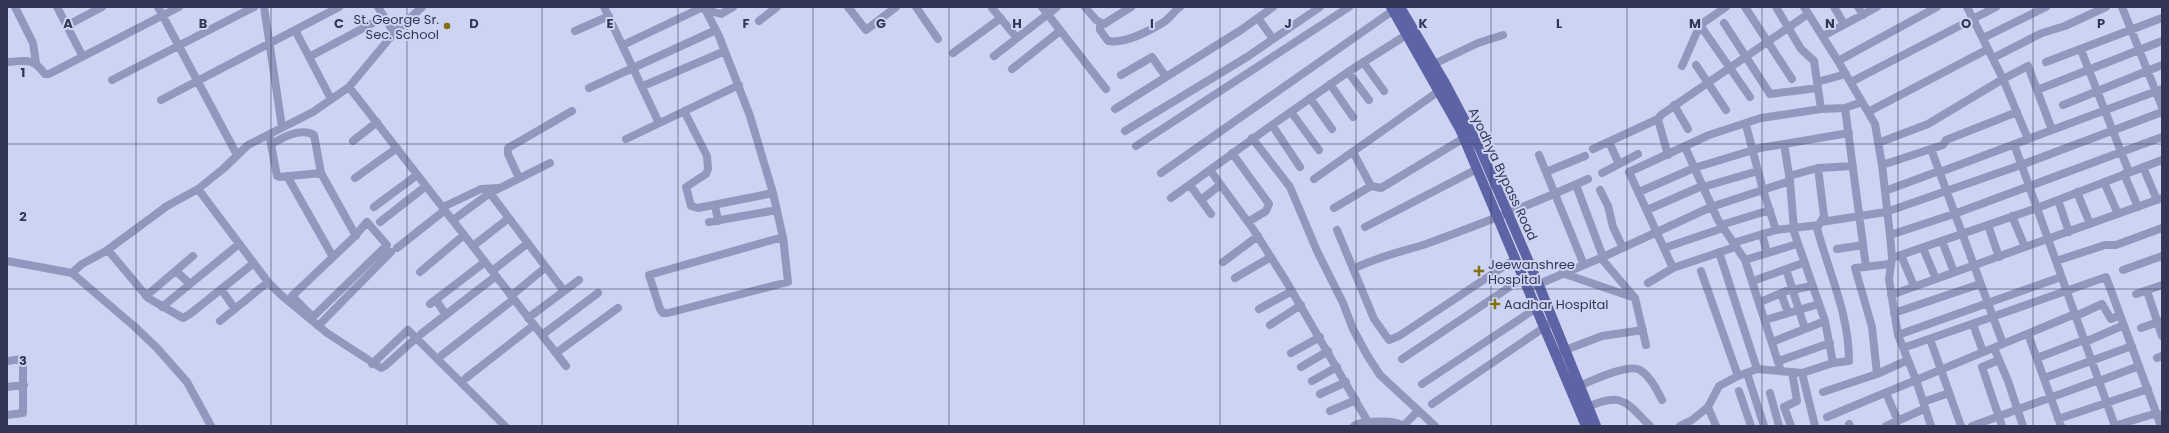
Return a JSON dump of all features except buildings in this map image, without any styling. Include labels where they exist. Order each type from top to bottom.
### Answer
[{"type":"main road","name":"Ayodhya Bypass Road","points":[[1395,8],[1410,33],[1464,138],[1498,216],[1535,309],[1548,325]]},
{"type":"main road","name":"Ayodhya Bypass Road","points":[[1410,33],[1434,64],[1481,151],[1538,283],[1548,325],[1596,426]]},
{"type":"main road","name":"Ayodhya Bypass Road","points":[[1560,352],[1586,426]]},
{"type":"street","points":[[15,7],[33,43],[36,63],[47,75],[82,55],[179,7]]},
{"type":"street","points":[[57,7],[82,55]]},
{"type":"street","points":[[66,26],[102,7]]},
{"type":"street","points":[[158,7],[237,155]]},
{"type":"street","points":[[112,80],[254,7]]},
{"type":"street","points":[[264,7],[282,127]]},
{"type":"street","points":[[161,100],[339,7]]},
{"type":"street","points":[[378,7],[394,34]]},
{"type":"street","points":[[72,273],[82,264],[108,250],[167,206],[198,189],[223,170],[248,145],[313,112],[349,87],[394,34],[422,7]]},
{"type":"street","points":[[604,7],[635,68],[659,123]]},
{"type":"street","points":[[623,45],[702,8],[721,14],[733,7]]},
{"type":"street","points":[[759,21],[777,7]]},
{"type":"street","points":[[848,7],[866,30],[896,7]]},
{"type":"street","points":[[916,7],[938,38]]},
{"type":"street","points":[[1042,7],[1106,89]]},
{"type":"street","points":[[994,56],[1057,7]]},
{"type":"street","points":[[1085,7],[1100,23],[1106,24],[1131,7]]},
{"type":"street","points":[[1100,23],[1100,30],[1108,41],[1130,38],[1137,36],[1163,22],[1180,7]]},
{"type":"street","points":[[1115,109],[1273,7]]},
{"type":"street","points":[[1125,131],[1273,39],[1320,7]]},
{"type":"street","points":[[1136,146],[1349,7]]},
{"type":"street","points":[[1682,66],[1700,25],[1726,7]]},
{"type":"street","points":[[1745,7],[1792,79]]},
{"type":"street","points":[[1776,7],[1789,26],[1801,49],[1814,61],[1821,109]]},
{"type":"street","points":[[1834,7],[1844,24]]},
{"type":"street","points":[[1858,7],[1863,15]]},
{"type":"street","points":[[1824,36],[1877,7]]},
{"type":"street","points":[[1838,61],[1937,7]]},
{"type":"street","points":[[1967,7],[1993,58],[2028,139]]},
{"type":"street","points":[[1851,82],[1996,7]]},
{"type":"street","points":[[1983,38],[2046,7]]},
{"type":"street","points":[[1993,58],[2042,33],[2064,26],[2106,7]]},
{"type":"street","points":[[2122,7],[2147,71],[2159,91],[2162,107]]},
{"type":"street","points":[[702,8],[716,30],[725,51],[760,146],[783,237],[788,282],[668,313],[663,313],[660,309],[649,275],[783,237]]},
{"type":"street","points":[[992,8],[1017,38]]},
{"type":"street","points":[[1161,173],[1395,8]]},
{"type":"street","points":[[1593,149],[1658,119],[1674,105],[1789,26],[1806,11],[1824,36],[1875,124],[1882,165],[1886,212],[1890,235],[1891,295],[1898,335],[1916,380],[1930,426]]},
{"type":"street","points":[[575,31],[609,16]]},
{"type":"street","points":[[309,57],[384,17]]},
{"type":"street","points":[[953,53],[1000,18]]},
{"type":"street","points":[[1258,18],[1273,39]]},
{"type":"street","points":[[2046,62],[2162,18]]},
{"type":"street","points":[[1724,23],[1770,94],[1818,85],[1846,74]]},
{"type":"street","points":[[1700,25],[1750,97]]},
{"type":"street","points":[[295,30],[331,99]]},
{"type":"street","points":[[589,88],[716,30]]},
{"type":"street","points":[[1012,69],[1060,31]]},
{"type":"street","points":[[1171,198],[1252,138],[1330,84],[1410,33]]},
{"type":"street","points":[[1434,64],[1478,42],[1503,35]]},
{"type":"street","points":[[2037,90],[2162,41]]},
{"type":"street","points":[[1868,112],[1988,49]]},
{"type":"street","points":[[2081,50],[2121,152],[2126,173],[2138,207]]},
{"type":"street","points":[[643,86],[725,51]]},
{"type":"street","points":[[1121,75],[1152,57],[1166,77]]},
{"type":"street","points":[[7,62],[36,63]]},
{"type":"street","points":[[1363,62],[1384,91]]},
{"type":"street","points":[[1696,65],[1726,110]]},
{"type":"street","points":[[2063,105],[2162,65]]},
{"type":"street","points":[[1878,143],[1928,124],[2002,79],[2028,66],[2052,130]]},
{"type":"street","points":[[1348,72],[1369,100]]},
{"type":"street","points":[[1330,84],[1353,117]]},
{"type":"street","points":[[626,139],[738,85]]},
{"type":"street","points":[[349,87],[566,366]]},
{"type":"street","points":[[1314,179],[1439,91]]},
{"type":"street","points":[[1885,191],[2159,91]]},
{"type":"street","points":[[1310,98],[1332,129]]},
{"type":"street","points":[[1673,268],[1630,172],[1709,135],[1746,125],[1761,118],[1821,109],[1845,108],[1862,102]]},
{"type":"street","points":[[1674,105],[1688,129]]},
{"type":"street","points":[[1845,108],[1866,267]]},
{"type":"street","points":[[684,111],[707,156],[708,164],[706,174],[688,184],[686,190],[691,206],[694,208],[715,205],[773,193]]},
{"type":"street","points":[[519,178],[508,154],[508,148],[572,112]]},
{"type":"street","points":[[1291,112],[1319,150]]},
{"type":"street","points":[[1882,165],[1943,145],[1946,140],[2017,112]]},
{"type":"street","points":[[1648,283],[1673,268],[1719,252],[1762,234],[1776,230],[1793,229],[1860,218],[1886,212],[1947,192],[2162,112]]},
{"type":"street","points":[[1658,119],[1668,154]]},
{"type":"street","points":[[353,141],[376,122]]},
{"type":"street","points":[[1272,125],[1300,167]]},
{"type":"street","points":[[1746,125],[1754,150],[1763,190],[1776,230]]},
{"type":"street","points":[[270,144],[292,134],[298,133],[314,135],[320,173],[356,236]]},
{"type":"street","points":[[1639,192],[1694,168],[1754,150],[1849,133]]},
{"type":"street","points":[[269,134],[275,173],[280,177],[320,173]]},
{"type":"street","points":[[1890,235],[1954,214],[2162,137]]},
{"type":"street","points":[[1252,138],[1290,187],[1317,251],[1343,303],[1353,329],[1367,355],[1380,375],[1435,426]]},
{"type":"street","points":[[1334,208],[1372,186],[1381,188],[1464,138]]},
{"type":"street","points":[[1609,142],[1619,164]]},
{"type":"street","points":[[1784,144],[1789,179],[1793,229],[1803,263],[1825,321],[1833,363]]},
{"type":"street","points":[[2014,144],[2115,426],[2157,413]]},
{"type":"street","points":[[1685,147],[1711,207],[1722,227],[1745,260],[1782,372]]},
{"type":"street","points":[[355,178],[397,148]]},
{"type":"street","points":[[1931,149],[2003,344]]},
{"type":"street","points":[[1353,152],[1372,186]]},
{"type":"street","points":[[1232,153],[1269,204],[1266,211],[1248,222]]},
{"type":"street","points":[[1602,173],[1638,154]]},
{"type":"street","points":[[1539,155],[1584,264]]},
{"type":"street","points":[[1546,172],[1585,156]]},
{"type":"street","points":[[1877,374],[1872,326],[1855,268],[1891,261],[1901,255],[2037,208],[2162,160]]},
{"type":"street","points":[[453,220],[490,193],[550,163]]},
{"type":"street","points":[[1527,289],[1562,273],[1602,258],[1711,207],[1763,190],[1818,168],[1853,166]]},
{"type":"street","points":[[1891,295],[2159,199],[2143,167]]},
{"type":"street","points":[[1680,426],[1694,423],[1708,407],[1719,386],[1747,372],[1757,369],[1802,373],[1833,363],[1849,361],[1848,332],[1838,293],[1817,228],[1824,216],[1818,168]]},
{"type":"street","points":[[1365,227],[1477,169]]},
{"type":"street","points":[[1210,170],[1258,236],[1301,305],[1356,400],[1374,424]]},
{"type":"street","points":[[1647,210],[1703,187],[1758,171]]},
{"type":"street","points":[[374,207],[417,175]]},
{"type":"street","points":[[287,176],[334,257]]},
{"type":"street","points":[[1353,269],[1373,259],[1424,244],[1508,213],[1588,179]]},
{"type":"street","points":[[2104,182],[2118,214]]},
{"type":"street","points":[[1190,185],[1211,214]]},
{"type":"street","points":[[1201,200],[1220,185]]},
{"type":"street","points":[[1576,185],[1602,258],[1635,298],[1646,345]]},
{"type":"street","points":[[380,222],[426,186]]},
{"type":"street","points":[[318,326],[394,250],[444,209],[481,189],[490,187],[499,188]]},
{"type":"street","points":[[198,189],[268,282],[318,326],[378,368],[383,368],[418,336],[446,315],[528,243]]},
{"type":"street","points":[[1600,190],[1608,206],[1613,227],[1623,248]]},
{"type":"street","points":[[2077,192],[2090,224]]},
{"type":"street","points":[[490,193],[564,291]]},
{"type":"street","points":[[2058,200],[2069,232]]},
{"type":"street","points":[[715,205],[718,221]]},
{"type":"street","points":[[709,222],[777,210]]},
{"type":"street","points":[[1664,248],[1770,210]]},
{"type":"street","points":[[2012,216],[2025,248]]},
{"type":"street","points":[[473,246],[509,218]]},
{"type":"street","points":[[367,222],[387,245],[313,317],[292,296],[334,257],[356,236],[367,222]]},
{"type":"street","points":[[1988,225],[1999,257]]},
{"type":"street","points":[[2056,261],[2105,244],[2116,245],[2162,228]]},
{"type":"street","points":[[1337,230],[1374,319],[1389,340],[1399,336],[1515,259]]},
{"type":"street","points":[[1762,234],[1767,253]]},
{"type":"street","points":[[420,272],[464,235]]},
{"type":"street","points":[[1222,262],[1258,236]]},
{"type":"street","points":[[1942,241],[1954,272]]},
{"type":"street","points":[[162,307],[239,244]]},
{"type":"street","points":[[1745,260],[1797,244]]},
{"type":"street","points":[[1837,249],[1863,245]]},
{"type":"street","points":[[1923,248],[1936,279]]},
{"type":"street","points":[[108,250],[146,296],[162,307],[183,318],[254,263]]},
{"type":"street","points":[[1719,252],[1757,369]]},
{"type":"street","points":[[1901,255],[1914,286]]},
{"type":"street","points":[[146,296],[193,256]]},
{"type":"street","points":[[2123,270],[2162,256]]},
{"type":"street","points":[[1235,278],[1271,257]]},
{"type":"street","points":[[7,261],[72,273],[157,348],[187,382],[209,425]]},
{"type":"street","points":[[446,315],[433,302],[485,262]]},
{"type":"street","points":[[1753,281],[1803,263]]},
{"type":"street","points":[[442,355],[513,297],[546,267]]},
{"type":"street","points":[[1786,269],[1805,329]]},
{"type":"street","points":[[176,271],[190,284]]},
{"type":"street","points":[[1700,271],[1738,376]]},
{"type":"street","points":[[1562,273],[1635,298]]},
{"type":"street","points":[[1903,348],[2106,276],[2161,426]]},
{"type":"street","points":[[1898,335],[2061,277]]},
{"type":"street","points":[[1402,359],[1523,278]]},
{"type":"street","points":[[528,318],[579,280]]},
{"type":"street","points":[[220,321],[268,282]]},
{"type":"street","points":[[1894,313],[1980,284]]},
{"type":"street","points":[[2136,294],[2162,285]]},
{"type":"street","points":[[1760,302],[1780,293],[1812,286]]},
{"type":"street","points":[[221,289],[235,309]]},
{"type":"street","points":[[1259,309],[1292,291]]},
{"type":"street","points":[[2147,291],[2160,321],[2162,336]]},
{"type":"street","points":[[542,336],[598,293]]},
{"type":"street","points":[[1780,293],[1788,313]]},
{"type":"street","points":[[1765,320],[1819,304]]},
{"type":"street","points":[[1827,417],[2102,304],[2111,319],[2120,315]]},
{"type":"street","points":[[1270,325],[1301,305]]},
{"type":"street","points":[[556,354],[618,308]]},
{"type":"street","points":[[1422,384],[1535,309]]},
{"type":"street","points":[[1772,342],[1825,321]]},
{"type":"street","points":[[2141,328],[2160,321]]},
{"type":"street","points":[[1973,324],[1983,352]]},
{"type":"street","points":[[466,378],[534,325]]},
{"type":"street","points":[[1432,404],[1548,325]]},
{"type":"street","points":[[2037,358],[2124,325]]},
{"type":"street","points":[[1560,352],[1602,336],[1643,330]]},
{"type":"street","points":[[372,364],[406,331],[418,336],[505,426]]},
{"type":"street","points":[[2028,334],[2060,422],[2106,401],[2148,389]]},
{"type":"street","points":[[1291,353],[1320,337]]},
{"type":"street","points":[[1930,339],[1942,369],[1960,426]]},
{"type":"street","points":[[1779,361],[1830,343]]},
{"type":"street","points":[[2044,378],[2132,346]]},
{"type":"street","points":[[1994,348],[2023,426]]},
{"type":"street","points":[[1302,367],[1328,351]]},
{"type":"street","points":[[7,361],[23,359],[24,385],[23,413],[7,415]]},
{"type":"street","points":[[1823,392],[1877,374],[1908,360]]},
{"type":"street","points":[[1999,360],[1982,367],[2002,426]]},
{"type":"street","points":[[1972,426],[2139,366]]},
{"type":"street","points":[[1312,381],[1337,367]]},
{"type":"street","points":[[1578,386],[1621,370],[1636,368],[1642,371],[1649,379],[1662,400]]},
{"type":"street","points":[[1747,372],[1764,426]]},
{"type":"street","points":[[1791,426],[1784,407],[1797,401],[1792,372]]},
{"type":"street","points":[[1802,373],[1815,426]]},
{"type":"street","points":[[1320,394],[1346,382]]},
{"type":"street","points":[[7,387],[24,385]]},
{"type":"street","points":[[1739,391],[1751,426]]},
{"type":"street","points":[[1770,393],[1779,426]]},
{"type":"street","points":[[1886,393],[1898,421]]},
{"type":"street","points":[[1886,426],[1898,421],[1923,405],[1950,393]]},
{"type":"street","points":[[1588,407],[1607,399],[1616,399],[1626,403],[1650,426]]},
{"type":"street","points":[[1330,411],[1356,400]]},
{"type":"street","points":[[1708,407],[1716,426]]},
{"type":"street","points":[[1354,426],[1396,422],[1403,426],[1418,411]]},
{"type":"place","name":"St. George Sr. Sec. School","points":[[447,26]]},
{"type":"place","name":"Jeewanshree Hospital","points":[[1479,271]]},
{"type":"place","name":"Aadhar Hospital","points":[[1495,304]]}]
